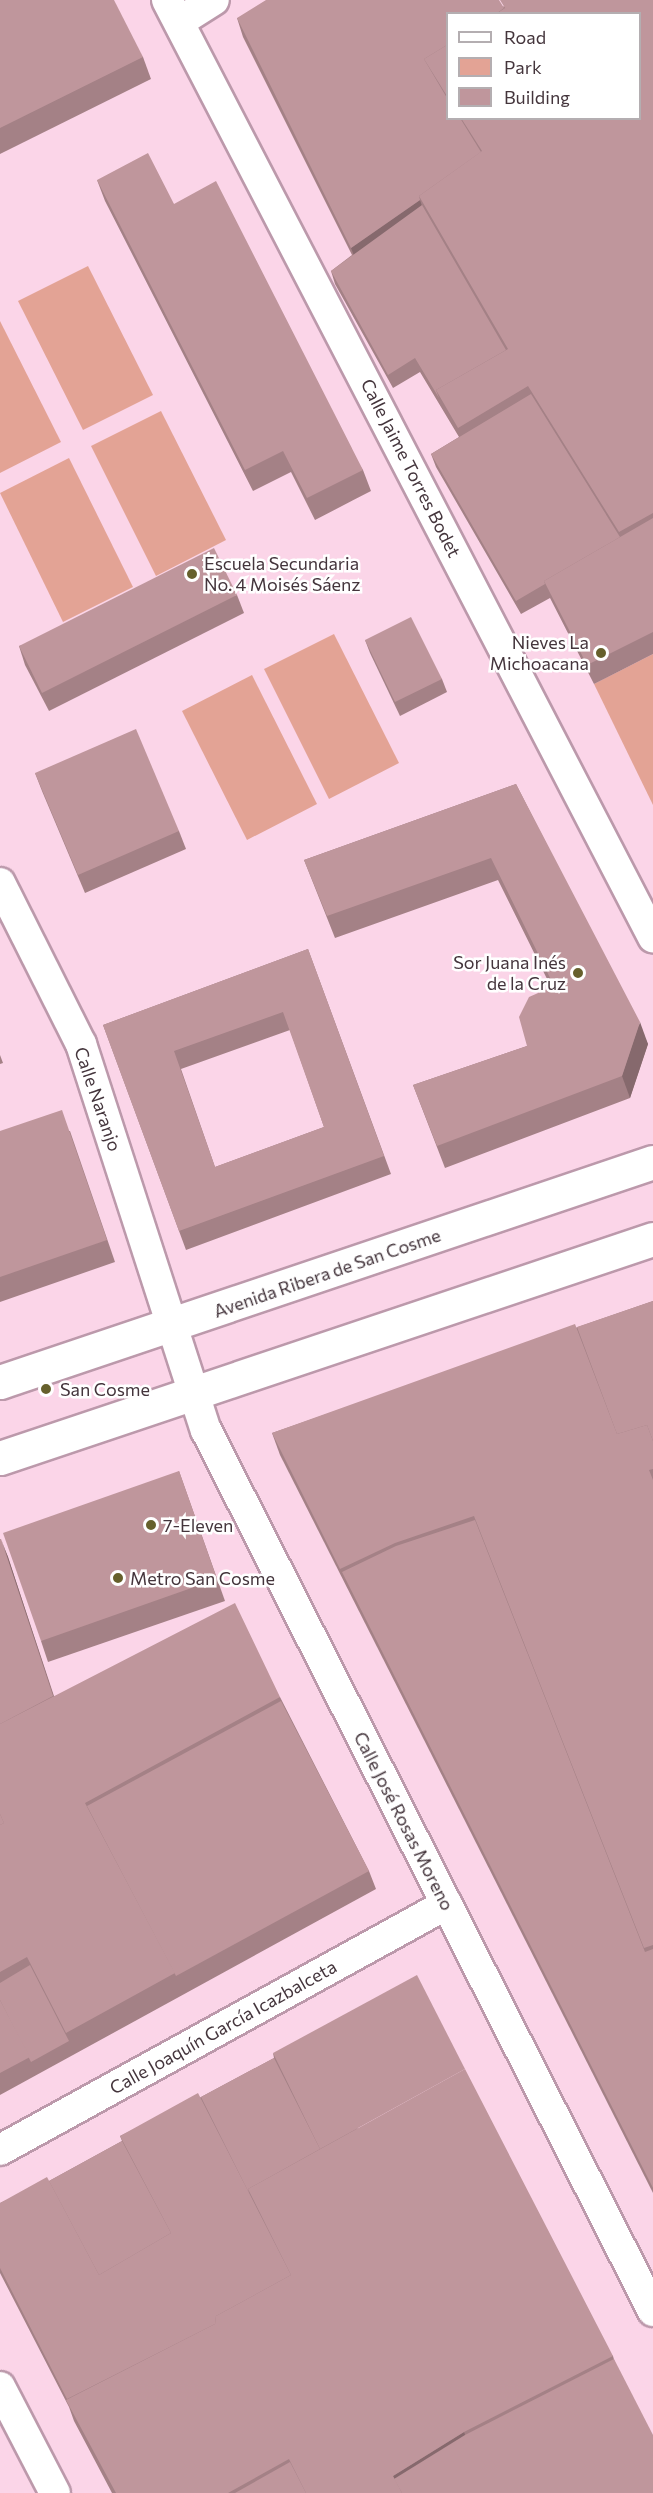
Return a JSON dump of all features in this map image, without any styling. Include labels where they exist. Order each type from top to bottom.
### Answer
[{"type":"main road","name":"Avenida Ribera de San Cosme","points":[[0,1382],[653,1162]]},
{"type":"main road","points":[[0,1458],[653,1239]]},
{"type":"street","points":[[173,11],[214,0]]},
{"type":"street","name":"Calle Jaime Torres Bodet","points":[[173,11],[653,937]]},
{"type":"street","name":"Calle Naranjo","points":[[0,883],[81,1044],[171,1324]]},
{"type":"street","name":"Calle José Rosas Moreno","points":[[171,1324],[193,1394],[214,1447],[653,2311]]},
{"type":"street","name":"Calle Joaquín García Icazbalceta","points":[[0,2150],[447,1904]]},
{"type":"street","points":[[0,2387],[55,2493]]},
{"type":"green space","points":[[88,266],[153,395],[83,430],[18,301]]},
{"type":"green space","points":[[0,321],[61,442],[0,473]]},
{"type":"green space","points":[[161,411],[226,540],[156,576],[91,446]]},
{"type":"green space","points":[[69,458],[133,587],[63,622],[0,493]]},
{"type":"green space","points":[[334,634],[399,763],[329,799],[264,669]]},
{"type":"green space","points":[[653,654],[653,805],[594,684]]},
{"type":"green space","points":[[252,675],[317,804],[247,840],[182,711]]},
{"type":"building","points":[[0,0],[114,0],[143,57],[0,128]]},
{"type":"building","points":[[266,0],[499,0],[504,8],[499,12],[446,12],[446,46],[424,59],[446,96],[446,120],[461,120],[481,152],[419,196],[420,200],[351,248],[237,18]]},
{"type":"building","points":[[500,0],[653,0],[653,513],[619,532],[528,386],[458,428],[436,390],[508,349],[419,196],[482,151],[462,120],[641,120],[641,12],[499,12],[505,8]]},
{"type":"building","points":[[446,46],[446,94],[424,59]]},
{"type":"building","points":[[148,153],[174,204],[216,181],[363,470],[307,498],[283,451],[245,470],[97,180]]},
{"type":"building","points":[[422,205],[506,350],[436,390],[439,398],[415,358],[388,375],[331,271]]},
{"type":"building","points":[[531,394],[620,537],[544,581],[545,584],[516,601],[431,454]]},
{"type":"building","points":[[653,518],[653,632],[587,665],[544,581]]},
{"type":"building","points":[[214,548],[237,595],[42,693],[19,646]]},
{"type":"building","points":[[411,617],[442,679],[395,702],[365,640]]},
{"type":"building","points":[[136,729],[179,831],[78,875],[35,773]]},
{"type":"building","name":"Sor Juana Inés de la Cruz","points":[[516,784],[640,1022],[622,1076],[437,1146],[413,1085],[527,1046],[519,1017],[529,997],[554,986],[491,858],[327,916],[304,860]]},
{"type":"building","points":[[308,949],[384,1156],[179,1231],[103,1025]],"holes":[[[283,1012],[324,1127],[215,1167],[174,1051]]]},
{"type":"building","points":[[62,1110],[107,1240],[0,1277],[0,1131]]},
{"type":"building","points":[[653,1301],[653,1441],[647,1425],[617,1434],[577,1327]]},
{"type":"building","points":[[575,1324],[617,1434],[647,1425],[653,1441],[653,1469],[649,1470],[653,1480],[653,1945],[644,1948],[474,1516],[395,1543],[340,1569],[272,1433]]},
{"type":"building","name":"Metro San Cosme","points":[[179,1471],[217,1579],[41,1641],[3,1533]]},
{"type":"building","points":[[475,1520],[645,1952],[653,1949],[653,2188],[342,1572],[396,1546]]},
{"type":"building","points":[[0,1539],[53,1696],[0,1724]]},
{"type":"building","points":[[235,1603],[280,1697],[85,1803],[175,1973],[66,2033],[27,1957],[0,1972],[0,1825],[4,1823],[0,1814],[0,1724]]},
{"type":"building","points":[[281,1701],[369,1871],[176,1976],[87,1806]]},
{"type":"building","points":[[30,1965],[69,2041],[31,2062],[0,2000],[0,1983]]},
{"type":"building","points":[[417,1975],[465,2069],[320,2149],[273,2053]]},
{"type":"building","points":[[0,2000],[30,2057],[0,2073]]},
{"type":"building","points":[[274,2058],[320,2149],[248,2189],[249,2193],[201,2097]]},
{"type":"building","points":[[465,2069],[613,2356],[464,2432],[393,2476],[402,2493],[306,2493],[289,2459],[228,2493],[116,2493],[66,2400],[215,2324],[216,2316],[291,2275],[248,2189]]},
{"type":"building","points":[[198,2093],[291,2275],[216,2316],[215,2324],[67,2399],[0,2268],[0,2203],[47,2177],[99,2275],[171,2233],[120,2136]]},
{"type":"building","points":[[122,2141],[171,2233],[99,2275],[49,2181]]},
{"type":"building","points":[[614,2359],[653,2435],[653,2493],[402,2493],[394,2479],[465,2435]]},
{"type":"building","points":[[290,2462],[306,2493],[235,2493]]},
{"type":"place","name":"Escuela Secundaria No. 4 Moisés Sáenz","points":[[192,574]]},
{"type":"place","name":"Nieves La Michoacana","points":[[601,653]]},
{"type":"place","name":"Sor Juana Inés de la Cruz","points":[[578,973]]},
{"type":"place","name":"San Cosme","points":[[46,1389]]},
{"type":"place","name":"7-Eleven","points":[[151,1525]]},
{"type":"place","name":"Metro San Cosme","points":[[118,1578]]}]
